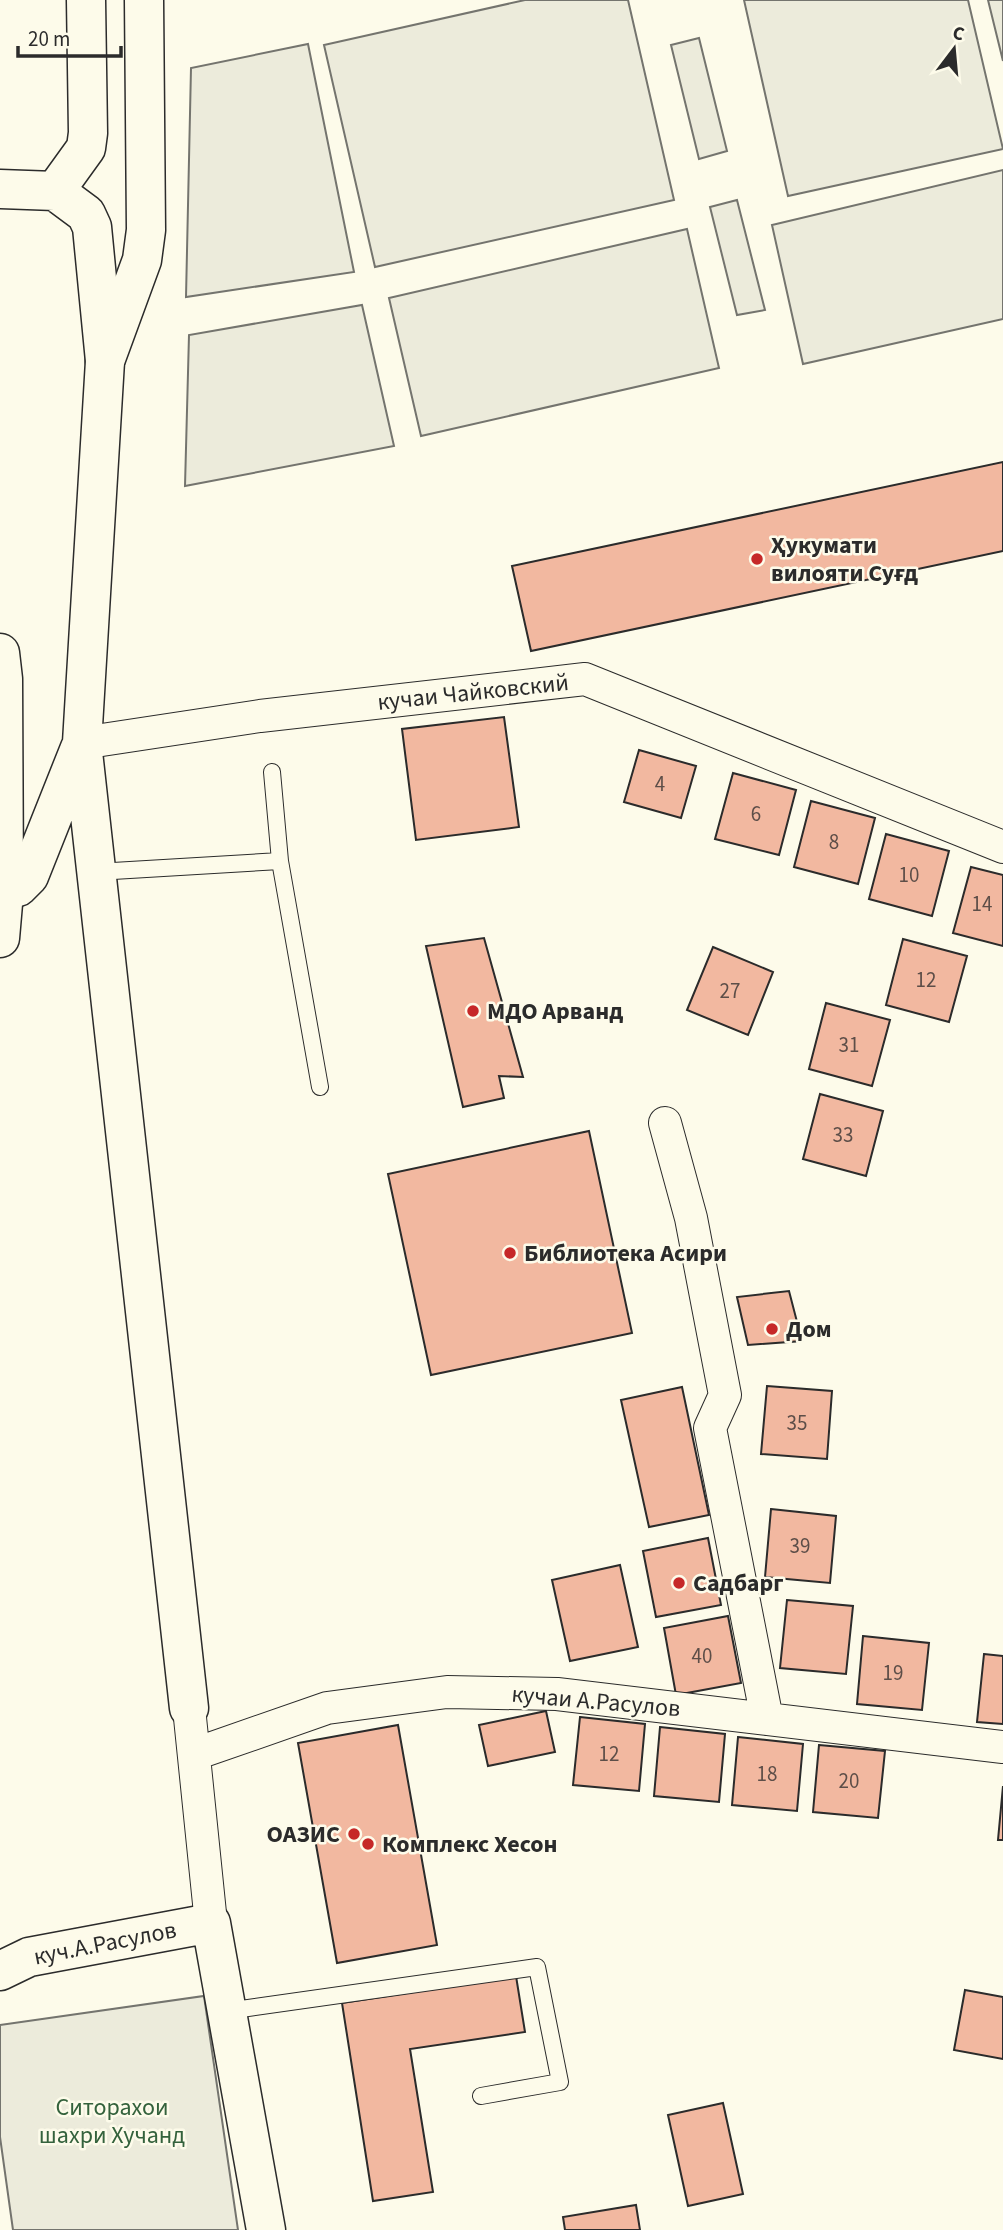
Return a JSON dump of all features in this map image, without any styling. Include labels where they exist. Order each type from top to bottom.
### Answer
[{"type":"main road","points":[[55,191],[86,148],[86,0]]},
{"type":"main road","points":[[105,361],[142,260],[146,230],[144,0]]},
{"type":"main road","points":[[0,189],[55,191],[86,214],[92,227],[105,361],[82,743],[189,1708]]},
{"type":"main road","points":[[0,653],[3,679],[0,938]]},
{"type":"main road","points":[[2,891],[18,887],[29,876],[82,743]]},
{"type":"main road","points":[[212,1923],[266,2230]]},
{"type":"main road","name":"куч.А.Расулов","points":[[0,1971],[29,1957],[212,1923]]},
{"type":"street","name":"кучаи Чайковский","points":[[82,743],[260,716],[585,679],[1003,847]]},
{"type":"street","points":[[665,1124],[691,1218],[724,1395],[710,1427],[767,1719]]},
{"type":"street","name":"кучаи А.Расулов","points":[[195,1754],[327,1708],[447,1692],[557,1694],[1003,1747]]},
{"type":"street","points":[[189,1708],[212,1923]]},
{"type":"lane","points":[[272,772],[280,861],[320,1087]]},
{"type":"lane","points":[[96,872],[280,861]]},
{"type":"lane","points":[[227,2011],[537,1966],[560,2082],[481,2096]]},
{"type":"green space","points":[[525,0],[628,0],[674,200],[375,267],[324,45]]},
{"type":"green space","points":[[744,0],[968,0],[1003,149],[788,196]]},
{"type":"green space","points":[[988,0],[1003,0],[1003,61]]},
{"type":"green space","points":[[699,38],[727,151],[699,159],[671,45]]},
{"type":"green space","points":[[308,44],[354,272],[186,297],[191,68]]},
{"type":"green space","points":[[1003,170],[1003,319],[803,364],[772,225]]},
{"type":"green space","points":[[737,200],[765,310],[737,315],[710,207]]},
{"type":"green space","points":[[687,229],[719,368],[421,436],[389,298]]},
{"type":"green space","points":[[362,305],[394,446],[185,486],[189,335]]},
{"type":"green space","name":"Ситорахои шахри Хучанд","points":[[204,1996],[238,2230],[13,2230],[0,2137],[0,2025]]},
{"type":"building","name":"Ҳукумати вилояти Суғд","points":[[1003,462],[1003,551],[531,651],[512,566]]},
{"type":"building","points":[[504,717],[519,827],[416,840],[402,729]]},
{"type":"building","points":[[639,750],[696,766],[681,818],[624,802]]},
{"type":"building","points":[[733,773],[796,790],[779,855],[715,839]]},
{"type":"building","points":[[811,801],[875,818],[858,884],[794,867]]},
{"type":"building","points":[[886,834],[949,851],[932,916],[869,899]]},
{"type":"building","points":[[971,867],[1003,875],[1003,946],[953,933]]},
{"type":"building","name":"МДО Арванд","points":[[484,938],[523,1077],[499,1076],[504,1098],[463,1107],[426,946]]},
{"type":"building","points":[[903,939],[967,956],[949,1022],[886,1005]]},
{"type":"building","points":[[713,947],[773,972],[748,1035],[687,1010]]},
{"type":"building","points":[[826,1003],[890,1020],[872,1086],[809,1069]]},
{"type":"building","points":[[820,1094],[883,1111],[866,1176],[803,1159]]},
{"type":"building","name":"Библиотека Асири","points":[[589,1131],[632,1333],[431,1375],[388,1174]]},
{"type":"building","name":"Дом","points":[[789,1291],[802,1341],[748,1345],[737,1297]]},
{"type":"building","points":[[767,1386],[832,1391],[827,1459],[761,1454]]},
{"type":"building","points":[[682,1387],[709,1515],[649,1527],[621,1400]]},
{"type":"building","points":[[771,1509],[836,1516],[830,1583],[765,1577]]},
{"type":"building","points":[[708,1538],[721,1605],[656,1617],[643,1551]]},
{"type":"building","points":[[620,1565],[638,1647],[570,1661],[552,1580]]},
{"type":"building","points":[[787,1600],[853,1606],[846,1674],[780,1668]]},
{"type":"building","points":[[728,1616],[741,1683],[676,1695],[664,1628]]},
{"type":"building","points":[[863,1636],[929,1643],[922,1710],[857,1704]]},
{"type":"building","points":[[984,1654],[1003,1656],[1003,1724],[977,1722]]},
{"type":"building","points":[[546,1711],[555,1752],[488,1766],[479,1725]]},
{"type":"building","points":[[580,1717],[645,1724],[639,1791],[573,1785]]},
{"type":"building","name":"Комплекс Хесон","points":[[398,1725],[437,1945],[337,1963],[298,1743]]},
{"type":"building","points":[[660,1727],[725,1734],[719,1802],[654,1796]]},
{"type":"building","points":[[738,1737],[803,1744],[797,1811],[732,1805]]},
{"type":"building","points":[[819,1745],[885,1751],[878,1818],[813,1812]]},
{"type":"building","points":[[1003,1786],[1003,1840],[998,1840]]},
{"type":"building","points":[[516,1976],[525,2032],[410,2049],[433,2192],[373,2201],[342,2003]]},
{"type":"building","points":[[965,1990],[1003,1997],[1003,2059],[954,2050]]},
{"type":"building","points":[[723,2103],[743,2194],[688,2206],[668,2115]]},
{"type":"building","points":[[636,2205],[640,2230],[565,2230],[563,2217]]},
{"type":"place","name":"Ҳукумати вилояти Суғд","points":[[757,559]]},
{"type":"place","name":"МДО Арванд","points":[[473,1011]]},
{"type":"place","name":"Библиотека Асири","points":[[510,1253]]},
{"type":"place","name":"Дом","points":[[772,1329]]},
{"type":"place","name":"Садбарг","points":[[679,1583]]},
{"type":"place","name":"ОАЗИС","points":[[354,1834]]},
{"type":"place","name":"Комплекс Хесон","points":[[368,1844]]}]
